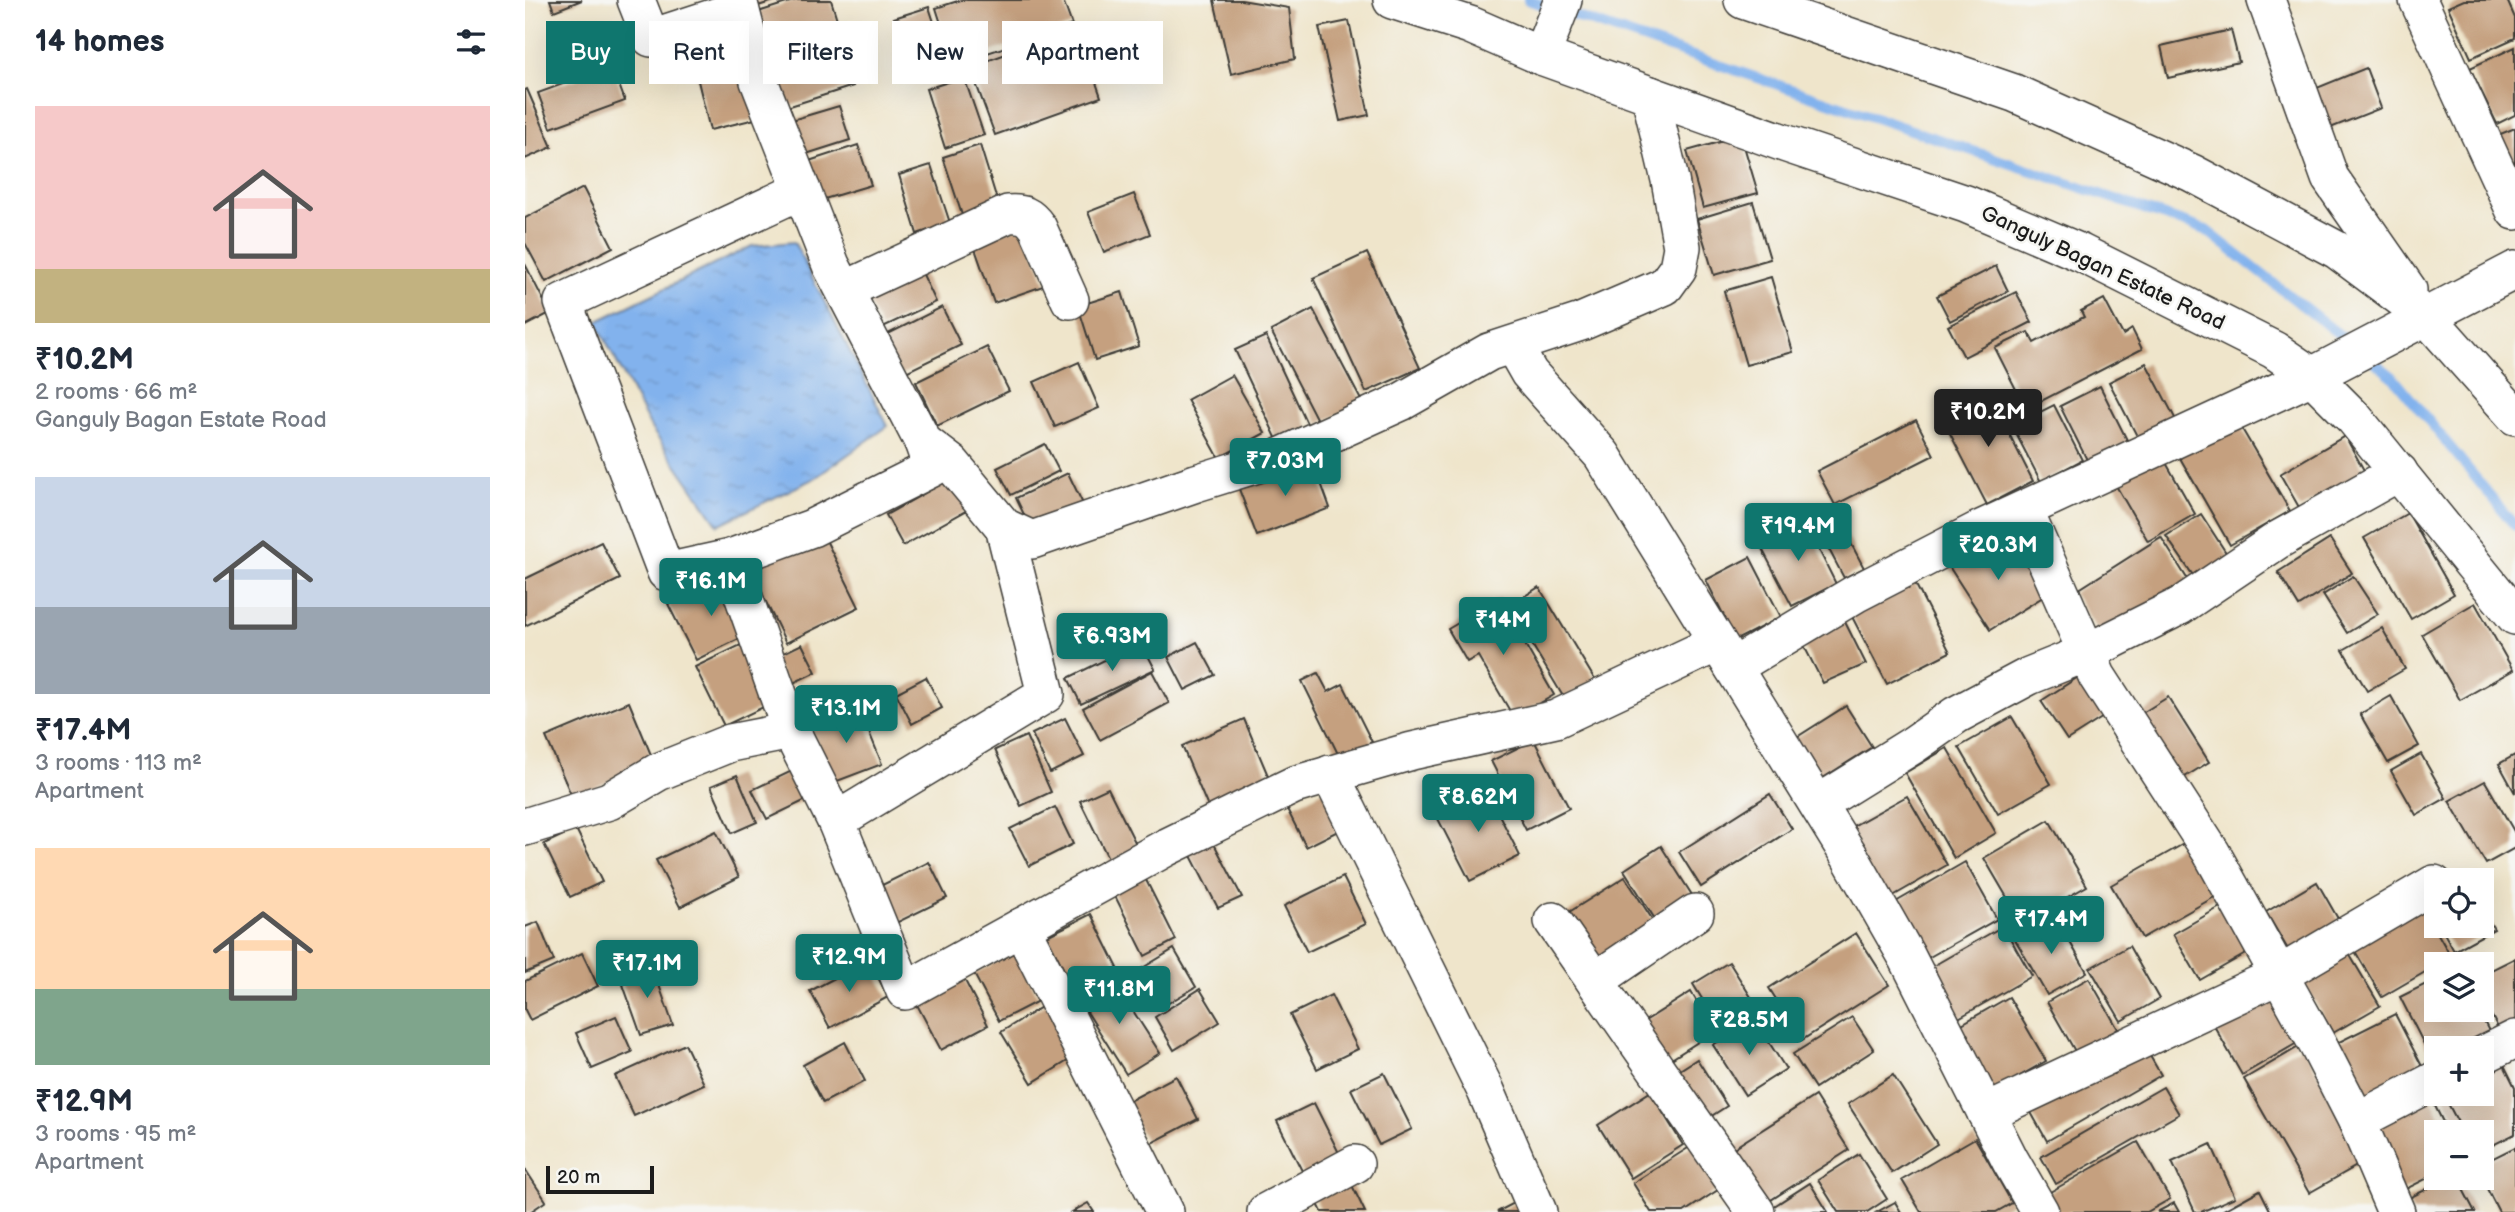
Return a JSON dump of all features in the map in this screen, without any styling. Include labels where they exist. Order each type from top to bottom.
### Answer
[{"type":"street","points":[[636,0],[651,38],[739,5],[759,81],[802,190],[831,265],[923,442],[932,468],[812,528],[730,558],[667,572],[563,302],[802,190]]},
{"type":"street","name":"Ganguly Bagan Estate Road","points":[[1392,0],[1545,47],[1650,95],[1787,145],[1966,204],[2081,253],[2274,350],[2312,376],[2354,418],[2515,616]]},
{"type":"street","points":[[1545,47],[1563,0]]},
{"type":"street","points":[[1743,0],[2014,93],[2192,173],[2337,250],[2515,416]]},
{"type":"street","points":[[2266,0],[2330,178],[2417,322]]},
{"type":"street","points":[[2418,0],[2515,211]]},
{"type":"street","points":[[1004,527],[1032,540],[1280,457],[1401,402],[1489,352],[1581,321],[1665,286],[1678,268],[1682,247],[1650,95]]},
{"type":"street","points":[[845,290],[1008,214],[1021,213],[1031,217],[1038,228],[1070,300]]},
{"type":"street","points":[[730,558],[791,731],[836,821],[905,991],[1165,848],[1294,785],[1412,751],[1556,719],[1725,655],[1855,594],[1981,529],[2349,358],[2515,270]]},
{"type":"street","points":[[1513,345],[1529,373],[1602,455],[1818,804],[1907,957],[1986,1113],[2027,1208]]},
{"type":"street","points":[[836,821],[1046,694],[1004,527],[952,464],[923,442]]},
{"type":"street","points":[[1818,804],[1980,701],[2029,676],[2086,653],[2180,606],[2278,540],[2399,472]]},
{"type":"street","points":[[2024,510],[2086,653],[2115,707],[2211,852],[2357,1121],[2396,1212]]},
{"type":"street","points":[[525,827],[609,801],[657,772],[730,743],[791,731]]},
{"type":"street","points":[[1330,774],[1486,1091],[1538,1212]]},
{"type":"street","points":[[1986,1113],[2279,975],[2424,890]]},
{"type":"street","points":[[1595,981],[1695,914]]},
{"type":"street","points":[[1553,921],[1756,1212]]},
{"type":"street","points":[[1021,927],[1165,1212]]},
{"type":"street","points":[[2494,1050],[2515,1039]]},
{"type":"street","points":[[2357,1121],[2424,1086]]},
{"type":"street","points":[[1266,1212],[1355,1164]]},
{"type":"water","points":[[794,242],[888,426],[815,478],[718,525],[651,428],[596,322],[752,246]]},
{"type":"building","points":[[550,0],[582,0],[554,11]]},
{"type":"building","points":[[753,0],[774,0],[774,1],[755,7]]},
{"type":"building","points":[[796,0],[831,0],[838,21],[763,21],[763,40],[755,13]]},
{"type":"building","points":[[961,0],[1063,0],[1071,21],[1002,21],[1002,48],[988,53],[988,21],[940,21],[936,8]]},
{"type":"building","points":[[1214,0],[1241,0],[1289,8],[1295,59],[1231,74]]},
{"type":"building","points":[[2464,0],[2507,0],[2515,18],[2515,38],[2471,58],[2448,7]]},
{"type":"building","points":[[929,7],[934,21],[895,21],[894,18]]},
{"type":"building","points":[[1349,21],[1369,115],[1340,121],[1319,27]]},
{"type":"building","points":[[2231,30],[2239,62],[2168,78],[2161,46]]},
{"type":"building","points":[[2515,47],[2515,115],[2497,124],[2470,68]]},
{"type":"building","points":[[1002,55],[1002,84],[1096,84],[1101,97],[995,135],[976,84],[988,84],[988,60]]},
{"type":"building","points":[[2366,68],[2381,108],[2328,129],[2312,90]]},
{"type":"building","points":[[563,84],[619,84],[625,101],[551,128],[538,93]]},
{"type":"building","points":[[699,84],[746,84],[755,119],[710,130]]},
{"type":"building","points":[[776,84],[852,84],[853,86],[784,108]]},
{"type":"building","points":[[942,84],[966,84],[984,135],[945,148],[926,89]]},
{"type":"building","points":[[527,89],[552,147],[525,159],[525,90]]},
{"type":"building","points":[[839,106],[850,140],[803,155],[792,120]]},
{"type":"building","points":[[2515,128],[2515,172],[2498,135]]},
{"type":"building","points":[[1741,136],[1758,193],[1703,208],[1687,151]]},
{"type":"building","points":[[858,145],[871,185],[821,200],[809,161]]},
{"type":"building","points":[[980,145],[998,203],[962,215],[943,157]]},
{"type":"building","points":[[931,165],[950,223],[917,234],[899,175]]},
{"type":"building","points":[[583,188],[613,247],[546,282],[525,243],[525,218]]},
{"type":"building","points":[[1134,194],[1150,234],[1104,252],[1088,212]]},
{"type":"building","points":[[1753,202],[1770,259],[1714,275],[1697,219]]},
{"type":"building","points":[[1025,225],[1046,285],[994,303],[973,243]]},
{"type":"building","points":[[1367,253],[1420,368],[1366,392],[1313,278]]},
{"type":"building","points":[[525,264],[550,313],[525,326]]},
{"type":"building","points":[[919,266],[936,302],[881,328],[864,293]]},
{"type":"building","points":[[1996,266],[2008,291],[1950,321],[1937,296]]},
{"type":"building","points":[[1771,277],[1793,352],[1746,365],[1724,291]]},
{"type":"building","points":[[1122,292],[1139,346],[1095,360],[1078,306]]},
{"type":"building","points":[[2016,292],[2032,322],[1964,357],[1948,326]]},
{"type":"building","points":[[2104,299],[2123,335],[2132,329],[2142,349],[2026,409],[1995,348],[2028,332],[2034,343],[2084,317],[2081,311]]},
{"type":"building","points":[[942,307],[961,345],[900,375],[882,337]]},
{"type":"building","points":[[1313,309],[1362,402],[1319,424],[1271,331]]},
{"type":"building","points":[[1266,336],[1310,430],[1279,444],[1235,350]]},
{"type":"building","points":[[987,347],[1009,391],[937,426],[916,382]]},
{"type":"building","points":[[1079,362],[1099,408],[1055,427],[1034,382]]},
{"type":"building","points":[[2146,363],[2176,420],[2139,440],[2109,382]]},
{"type":"building","points":[[1232,375],[1265,433],[1219,458],[1187,400]]},
{"type":"building","points":[[2100,386],[2128,442],[2088,462],[2060,406]]},
{"type":"building","points":[[1989,394],[2033,481],[1987,505],[1942,418]]},
{"type":"building","points":[[2054,405],[2082,460],[2041,482],[2012,426]]},
{"type":"building","points":[[2235,417],[2290,511],[2230,545],[2176,451]]},
{"type":"building","points":[[1916,420],[1934,455],[1835,505],[1817,471]]},
{"type":"building","points":[[2345,436],[2365,472],[2300,509],[2280,474]]},
{"type":"building","points":[[1045,444],[1059,471],[1011,495],[997,468]]},
{"type":"building","points":[[2161,454],[2195,514],[2148,541],[2111,477]]},
{"type":"building","points":[[1313,461],[1330,508],[1257,536],[1239,489]]},
{"type":"building","points":[[1068,473],[1083,504],[1031,529],[1016,498]]},
{"type":"building","points":[[959,474],[976,505],[903,546],[886,515]]},
{"type":"building","points":[[1834,511],[1864,568],[1844,578],[1814,521]]},
{"type":"building","points":[[2408,513],[2454,594],[2411,619],[2364,538]]},
{"type":"building","points":[[2201,514],[2232,562],[2199,584],[2166,536]]},
{"type":"building","points":[[1804,520],[1836,584],[1792,606],[1759,543]]},
{"type":"building","points":[[2006,533],[2046,595],[1990,630],[1950,568]]},
{"type":"building","points":[[823,534],[859,607],[786,643],[750,569]]},
{"type":"building","points":[[2161,537],[2193,588],[2106,643],[2073,593]]},
{"type":"building","points":[[2330,539],[2352,573],[2299,606],[2278,572]]},
{"type":"building","points":[[601,542],[620,579],[525,626],[525,579]]},
{"type":"building","points":[[1750,557],[1781,617],[1736,640],[1706,580]]},
{"type":"building","points":[[725,576],[753,632],[696,660],[668,604]]},
{"type":"building","points":[[2353,576],[2378,614],[2347,633],[2323,595]]},
{"type":"building","points":[[1913,579],[1950,652],[1887,684],[1849,611]]},
{"type":"building","points":[[1539,587],[1595,680],[1564,698],[1509,606]]},
{"type":"building","points":[[1499,599],[1554,695],[1514,718],[1478,656],[1467,662],[1448,629]]},
{"type":"building","points":[[2475,603],[2513,670],[2460,700],[2422,634]]},
{"type":"building","points":[[1844,620],[1866,664],[1823,683],[1802,642]]},
{"type":"building","points":[[2382,628],[2405,669],[2367,691],[2343,650]]},
{"type":"building","points":[[749,641],[778,700],[724,726],[695,667]]},
{"type":"building","points":[[1141,642],[1155,669],[1081,704],[1068,678]]},
{"type":"building","points":[[1197,642],[1215,675],[1185,690],[1168,657]]},
{"type":"building","points":[[802,644],[816,672],[787,686],[773,658]]},
{"type":"building","points":[[1152,671],[1169,703],[1100,740],[1083,708]]},
{"type":"building","points":[[1318,673],[1328,692],[1343,684],[1372,742],[1340,758],[1302,681]]},
{"type":"building","points":[[2083,674],[2108,714],[2067,740],[2041,701]]},
{"type":"building","points":[[926,677],[942,708],[912,724],[896,693]]},
{"type":"building","points":[[2391,696],[2419,746],[2388,763],[2360,714]]},
{"type":"building","points":[[2168,697],[2209,762],[2172,785],[2131,720]]},
{"type":"building","points":[[629,702],[654,762],[572,797],[546,737]]},
{"type":"building","points":[[1846,706],[1872,747],[1812,785],[1786,744]]},
{"type":"building","points":[[859,707],[882,764],[832,783],[810,726]]},
{"type":"building","points":[[2012,717],[2051,784],[1998,814],[1959,747]]},
{"type":"building","points":[[1065,718],[1084,756],[1050,773],[1032,734]]},
{"type":"building","points":[[1244,719],[1272,785],[1210,812],[1182,746]]},
{"type":"building","points":[[1026,736],[1051,792],[1021,806],[995,750]]},
{"type":"building","points":[[1534,740],[1569,808],[1526,830],[1491,761]]},
{"type":"building","points":[[1947,748],[1996,833],[1954,858],[1905,773]]},
{"type":"building","points":[[2421,754],[2446,798],[2416,815],[2391,771]]},
{"type":"building","points":[[2515,755],[2515,793],[2499,764]]},
{"type":"building","points":[[796,769],[810,798],[767,819],[752,790]]},
{"type":"building","points":[[737,775],[757,822],[732,833],[711,786]]},
{"type":"building","points":[[2485,781],[2515,833],[2515,848],[2486,864],[2449,801]]},
{"type":"building","points":[[1485,787],[1520,856],[1470,881],[1435,813]]},
{"type":"building","points":[[1108,788],[1138,848],[1110,862],[1080,801]]},
{"type":"building","points":[[1327,789],[1346,827],[1306,847],[1287,809]]},
{"type":"building","points":[[1770,794],[1792,829],[1701,887],[1679,852]]},
{"type":"building","points":[[1907,796],[1947,865],[1886,900],[1846,830]]},
{"type":"building","points":[[1055,807],[1073,844],[1029,866],[1010,829]]},
{"type":"building","points":[[2049,820],[2087,886],[2022,923],[1984,858]]},
{"type":"building","points":[[576,829],[602,882],[570,897],[544,844]]},
{"type":"building","points":[[716,831],[739,877],[680,907],[656,860]]},
{"type":"building","points":[[1211,838],[1242,897],[1218,908],[1188,850]]},
{"type":"building","points":[[2194,838],[2225,891],[2142,938],[2111,885]]},
{"type":"building","points":[[1661,846],[1692,895],[1655,919],[1624,870]]},
{"type":"building","points":[[929,862],[947,898],[894,924],[876,888]]},
{"type":"building","points":[[1965,862],[1997,919],[1926,959],[1894,903]]},
{"type":"building","points":[[1141,870],[1176,940],[1145,956],[1110,886]]},
{"type":"building","points":[[1343,877],[1366,924],[1307,952],[1284,906]]},
{"type":"building","points":[[1625,877],[1654,922],[1595,960],[1566,914]]},
{"type":"building","points":[[2317,882],[2341,924],[2290,953],[2266,912]]},
{"type":"building","points":[[2222,906],[2249,952],[2200,980],[2173,934]]},
{"type":"building","points":[[2422,906],[2424,938],[2440,938],[2448,952],[2424,952],[2424,973],[2382,997],[2352,946]]},
{"type":"building","points":[[1091,914],[1118,968],[1074,990],[1047,936]]},
{"type":"building","points":[[2055,916],[2087,972],[2047,995],[2015,939]]},
{"type":"building","points":[[538,922],[554,961],[525,973],[525,927]]},
{"type":"building","points":[[2003,926],[2032,976],[1955,1020],[1926,970]]},
{"type":"building","points":[[1856,933],[1889,985],[1802,1040],[1769,988]]},
{"type":"building","points":[[2447,938],[2478,938],[2454,951]]},
{"type":"building","points":[[2129,946],[2159,999],[2121,1021],[2090,968]]},
{"type":"building","points":[[2345,947],[2380,1006],[2333,1033],[2299,974]]},
{"type":"building","points":[[1174,949],[1196,987],[1158,1009],[1136,972]]},
{"type":"building","points":[[1015,952],[1040,1000],[999,1021],[974,974]]},
{"type":"building","points":[[582,953],[598,986],[530,1020],[525,1010],[525,981]]},
{"type":"building","points":[[2515,958],[2515,1031],[2503,1037],[2494,1020],[2494,968]]},
{"type":"building","points":[[869,960],[888,997],[830,1028],[810,991]]},
{"type":"building","points":[[1729,962],[1756,1005],[1720,1028],[1693,984]]},
{"type":"building","points":[[652,965],[673,1025],[641,1035],[620,976]]},
{"type":"building","points":[[961,973],[988,1025],[941,1050],[914,999]]},
{"type":"building","points":[[1112,978],[1160,1053],[1126,1074],[1079,999]]},
{"type":"building","points":[[2089,978],[2118,1029],[2076,1053],[2047,1002]]},
{"type":"building","points":[[2264,985],[2297,1043],[2242,1075],[2209,1017]]},
{"type":"building","points":[[2424,985],[2424,1022],[2484,1022],[2491,1035],[2424,1036],[2424,1044],[2400,997]]},
{"type":"building","points":[[1200,989],[1220,1022],[1174,1050],[1155,1017]]},
{"type":"building","points":[[1691,992],[1715,1031],[1662,1065],[1637,1026]]},
{"type":"building","points":[[1331,995],[1358,1049],[1317,1069],[1290,1015]]},
{"type":"building","points":[[2009,997],[2046,1061],[1990,1093],[1953,1029]]},
{"type":"building","points":[[1048,1003],[1079,1054],[1032,1083],[1001,1032]]},
{"type":"building","points":[[2395,1014],[2424,1073],[2358,1106],[2329,1047]]},
{"type":"building","points":[[616,1016],[632,1052],[592,1069],[576,1033]]},
{"type":"building","points":[[1852,1017],[1874,1050],[1815,1088],[1793,1054]]},
{"type":"building","points":[[1754,1019],[1786,1069],[1745,1095],[1713,1045]]},
{"type":"building","points":[[845,1042],[865,1081],[823,1103],[803,1065]]},
{"type":"building","points":[[685,1044],[704,1084],[634,1116],[615,1076]]},
{"type":"building","points":[[2143,1044],[2161,1075],[2047,1141],[2029,1109]]},
{"type":"building","points":[[2302,1045],[2367,1160],[2309,1193],[2244,1079]]},
{"type":"building","points":[[2497,1051],[2515,1087],[2515,1134],[2494,1144],[2494,1120],[2457,1120],[2449,1106],[2494,1106],[2494,1052]]},
{"type":"building","points":[[1697,1059],[1727,1106],[1702,1122],[1672,1075]]},
{"type":"building","points":[[1384,1073],[1412,1129],[1379,1145],[1351,1089]]},
{"type":"building","points":[[1893,1075],[1937,1144],[1892,1173],[1848,1104]]},
{"type":"building","points":[[1176,1076],[1198,1119],[1148,1145],[1125,1103]]},
{"type":"building","points":[[2163,1087],[2179,1114],[2056,1184],[2041,1157]]},
{"type":"building","points":[[1650,1092],[1683,1145],[1631,1178],[1598,1125]]},
{"type":"building","points":[[2424,1094],[2424,1106],[2435,1106],[2442,1120],[2424,1120],[2424,1180],[2398,1193],[2363,1125]]},
{"type":"building","points":[[1815,1096],[1849,1150],[1763,1205],[1729,1151]]},
{"type":"building","points":[[1314,1103],[1345,1165],[1308,1183],[1277,1121]]},
{"type":"building","points":[[1975,1138],[2012,1203],[1996,1212],[1921,1212],[1902,1180]]},
{"type":"building","points":[[2138,1142],[2170,1199],[2147,1212],[2053,1212],[2043,1196]]},
{"type":"building","points":[[1696,1143],[1724,1186],[1684,1212],[1651,1212],[1633,1183]]},
{"type":"building","points":[[2211,1144],[2235,1197],[2201,1212],[2195,1212],[2172,1162]]},
{"type":"building","points":[[2515,1147],[2515,1212],[2499,1212],[2488,1190],[2494,1190],[2494,1158]]},
{"type":"building","points":[[1859,1154],[1887,1199],[1867,1212],[1838,1212],[1818,1180]]},
{"type":"building","points":[[525,1169],[546,1201],[530,1212],[525,1212]]},
{"type":"building","points":[[1347,1175],[1365,1212],[1322,1212],[1312,1192]]},
{"type":"building","points":[[1810,1183],[1828,1212],[1765,1212]]},
{"type":"building","points":[[2260,1190],[2271,1212],[2220,1212]]},
{"type":"building","points":[[2425,1190],[2463,1190],[2475,1212],[2413,1212],[2407,1199]]},
{"type":"building","points":[[1518,1201],[1524,1212],[1497,1212]]},
{"type":"building","points":[[1895,1202],[1901,1212],[1877,1212]]},
{"type":"building","points":[[1088,1203],[1094,1212],[1072,1212]]},
{"type":"building","points":[[2174,1203],[2179,1212],[2157,1212]]},
{"type":"waterway","points":[[1528,0],[2206,230],[2392,376],[2515,526]]}]
